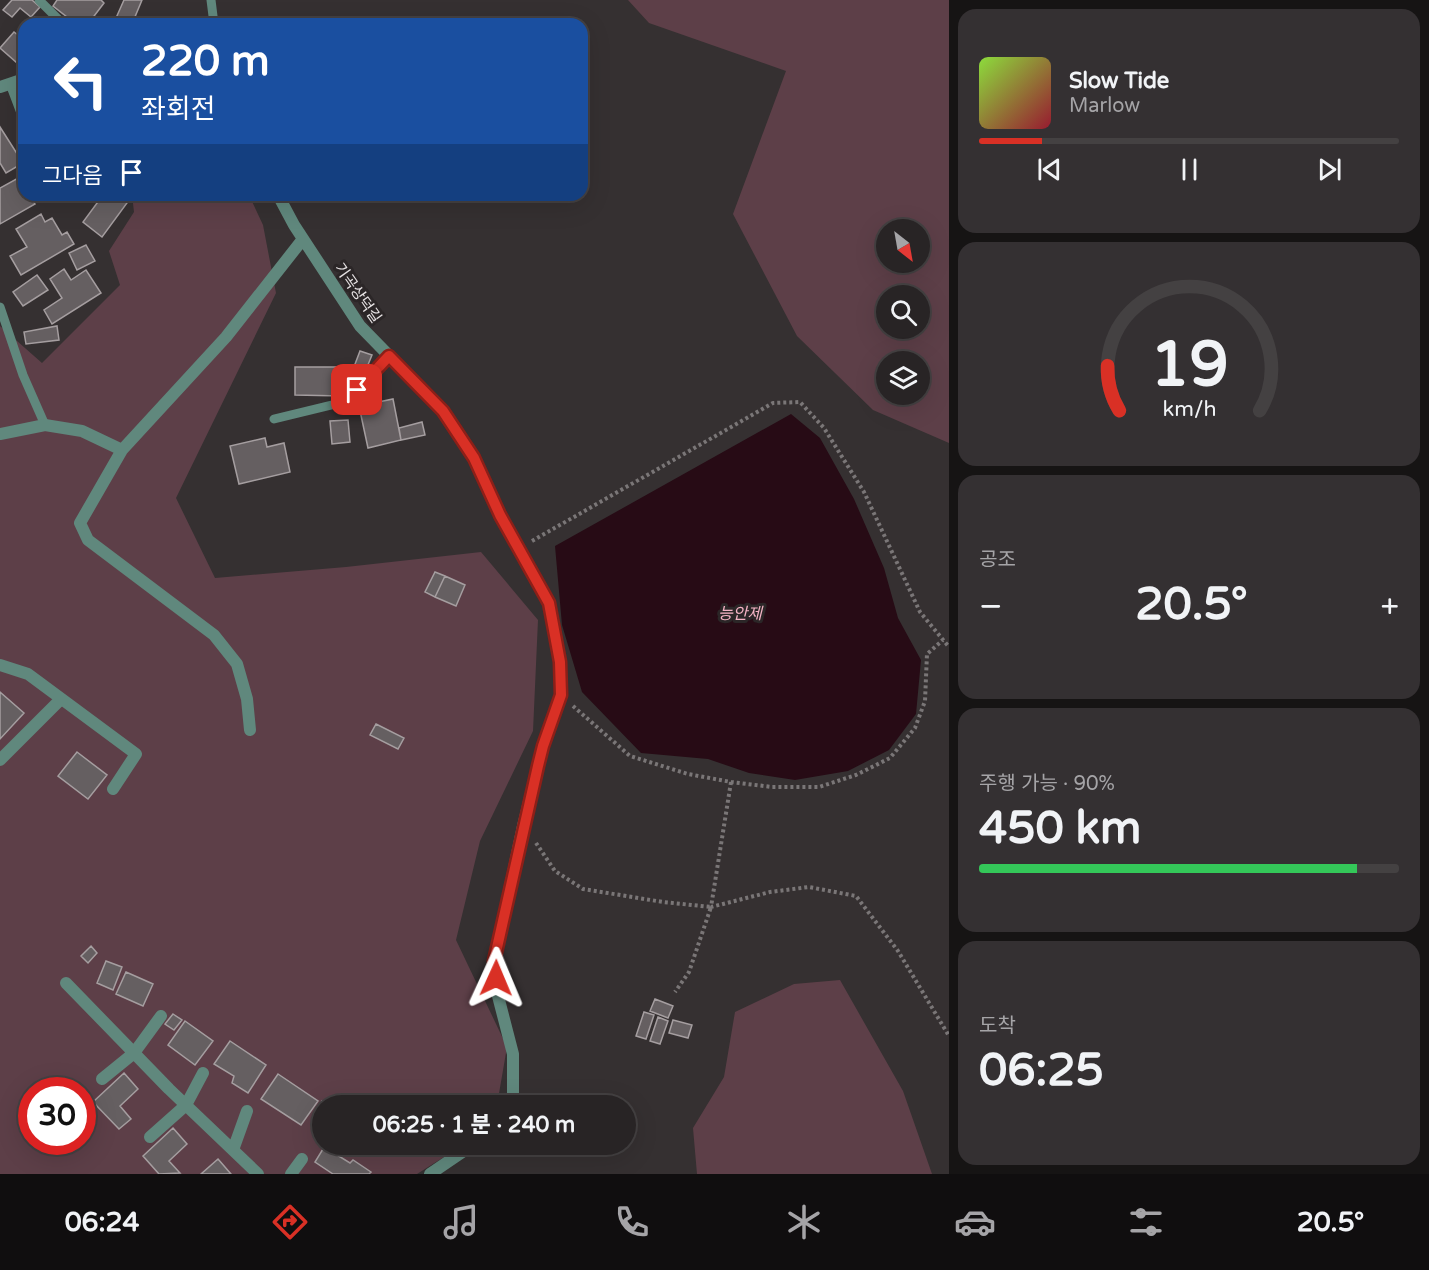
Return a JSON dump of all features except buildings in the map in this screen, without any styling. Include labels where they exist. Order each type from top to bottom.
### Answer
[{"type":"street","name":"기곡상덕길","points":[[281,201],[303,240],[360,326],[443,411],[474,458],[500,515],[549,603],[560,662],[561,695],[543,746],[494,961],[498,996],[513,1054],[513,1095]]},
{"type":"street","points":[[250,730],[247,699],[237,664],[214,635],[88,540],[80,523],[122,450],[226,337],[303,240]]},
{"type":"street","points":[[0,434],[45,425],[82,431],[122,450]]},
{"type":"street","points":[[0,665],[28,674],[60,700],[136,754],[113,789]]},
{"type":"street","points":[[0,760],[60,700]]},
{"type":"street","points":[[66,983],[186,1105],[258,1174]]},
{"type":"street","points":[[102,1079],[135,1053],[161,1016]]},
{"type":"street","points":[[150,1137],[186,1105],[203,1073]]},
{"type":"street","points":[[233,1150],[247,1111]]},
{"type":"street","points":[[430,1174],[458,1155]]},
{"type":"street","points":[[291,1174],[302,1159]]},
{"type":"lane","points":[[39,0],[57,18]]},
{"type":"lane","points":[[211,0],[213,18]]},
{"type":"lane","points":[[5,86],[18,110]]},
{"type":"lane","points":[[0,307],[23,375],[45,425]]},
{"type":"lane","points":[[274,419],[344,402],[389,356]]},
{"type":"path","points":[[519,549],[773,403],[800,402],[824,428],[864,492],[920,612],[949,647]]},
{"type":"path","points":[[561,695],[630,756],[688,774],[731,782],[772,787],[819,787],[856,775],[890,758],[915,728],[925,701],[927,654],[943,640]]},
{"type":"path","points":[[675,992],[689,972],[711,907],[731,782]]},
{"type":"path","points":[[523,826],[555,871],[583,889],[711,907],[770,892],[809,887],[856,896],[898,951],[949,1036]]},
{"type":"shaded area","points":[[628,0],[949,0],[949,443],[873,410],[797,336],[733,214],[786,71],[649,23]]},
{"type":"shaded area","points":[[133,201],[252,201],[263,225],[276,293],[176,498],[215,578],[481,552],[538,620],[533,731],[480,841],[456,940],[507,1047],[499,1095],[312,1095],[312,1155],[447,1155],[417,1174],[0,1174],[0,326],[42,363],[120,285],[109,251],[134,212]]},
{"type":"shaded area","points":[[840,980],[903,1091],[932,1174],[697,1174],[693,1128],[724,1077],[735,1012],[794,984]]},
{"type":"water","name":"능안제","points":[[791,414],[820,438],[854,499],[884,568],[898,618],[921,660],[916,714],[889,750],[848,771],[795,780],[749,773],[708,759],[641,753],[582,692],[562,625],[555,546]]},
{"type":"route","points":[[357,390],[389,356],[443,411],[474,458],[500,515],[549,603],[560,662],[561,695],[543,746],[523,826],[494,961],[496,978]]}]
